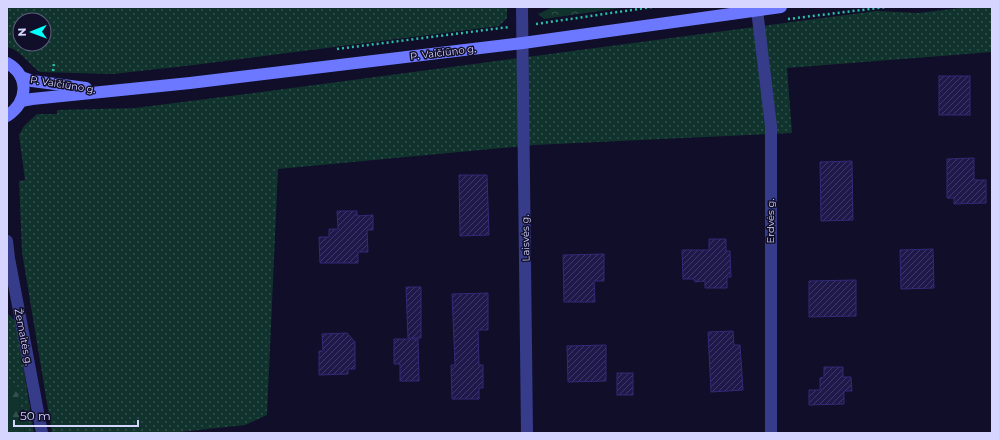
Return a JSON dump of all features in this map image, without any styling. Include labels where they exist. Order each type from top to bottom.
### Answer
[{"type":"main road","name":"P. Vaičiūno g.","points":[[21,101],[105,91],[190,84],[523,43],[781,7]]},
{"type":"main road","points":[[7,63],[14,67],[21,77],[24,89],[21,101],[15,110],[7,116]]},
{"type":"main road","name":"P. Vaičiūno g.","points":[[21,77],[37,81],[105,91]]},
{"type":"street","name":"Laisvės g.","points":[[522,7],[527,433]]},
{"type":"street","name":"Erdvės g.","points":[[758,10],[770,126],[771,433]]},
{"type":"street","name":"Žemaitės g.","points":[[7,241],[42,433]]},
{"type":"path","points":[[336,50],[522,26],[652,7]]},
{"type":"green space","points":[[7,7],[507,7],[507,18],[499,26],[113,74],[40,72],[17,52],[52,52],[52,12],[12,12],[12,49],[7,47]]},
{"type":"green space","points":[[553,7],[628,7],[544,19],[538,14]]},
{"type":"green space","points":[[969,7],[992,7],[992,52],[787,68],[792,133],[534,145],[278,169],[267,415],[245,425],[171,433],[52,433],[22,252],[19,181],[25,180],[19,135],[24,126],[37,114],[57,114],[57,110],[135,108],[876,11],[918,13]]},
{"type":"green space","points":[[7,313],[16,321],[34,433],[25,433],[17,388],[7,384]]},
{"type":"green space","points":[[7,384],[17,387],[25,433],[7,433]]},
{"type":"building","points":[[939,76],[970,76],[970,115],[939,115]]},
{"type":"building","points":[[974,158],[974,180],[986,180],[986,203],[954,204],[954,198],[947,198],[947,159]]},
{"type":"building","points":[[852,161],[853,220],[821,221],[820,162]]},
{"type":"building","points":[[459,175],[487,175],[489,235],[460,236]]},
{"type":"building","points":[[337,211],[357,211],[357,216],[373,215],[373,230],[367,230],[368,252],[358,252],[358,263],[320,263],[319,237],[329,237],[329,229],[338,229]]},
{"type":"building","points":[[709,239],[726,239],[726,251],[730,251],[731,277],[727,277],[727,288],[705,288],[705,281],[695,282],[694,279],[683,279],[682,250],[709,250]]},
{"type":"building","points":[[933,249],[934,288],[901,289],[900,250]]},
{"type":"building","points":[[604,254],[604,281],[594,281],[595,302],[564,302],[563,255]]},
{"type":"building","points":[[856,280],[856,316],[809,317],[809,281]]},
{"type":"building","points":[[406,287],[421,287],[421,338],[408,338]]},
{"type":"building","points":[[488,293],[488,330],[478,330],[479,365],[483,365],[483,388],[479,388],[479,399],[452,399],[451,365],[455,365],[452,294]]},
{"type":"building","points":[[733,331],[734,345],[740,345],[743,390],[711,392],[708,332]]},
{"type":"building","points":[[347,333],[355,342],[355,369],[348,369],[348,374],[319,375],[319,351],[323,351],[322,334]]},
{"type":"building","points":[[394,339],[418,339],[419,381],[400,381],[400,364],[394,364]]},
{"type":"building","points":[[606,345],[606,381],[568,382],[567,346]]},
{"type":"building","points":[[824,367],[843,367],[843,377],[851,377],[852,391],[844,391],[844,404],[809,405],[809,390],[820,390],[820,378],[824,377]]},
{"type":"building","points":[[617,373],[633,373],[633,395],[617,395]]}]
